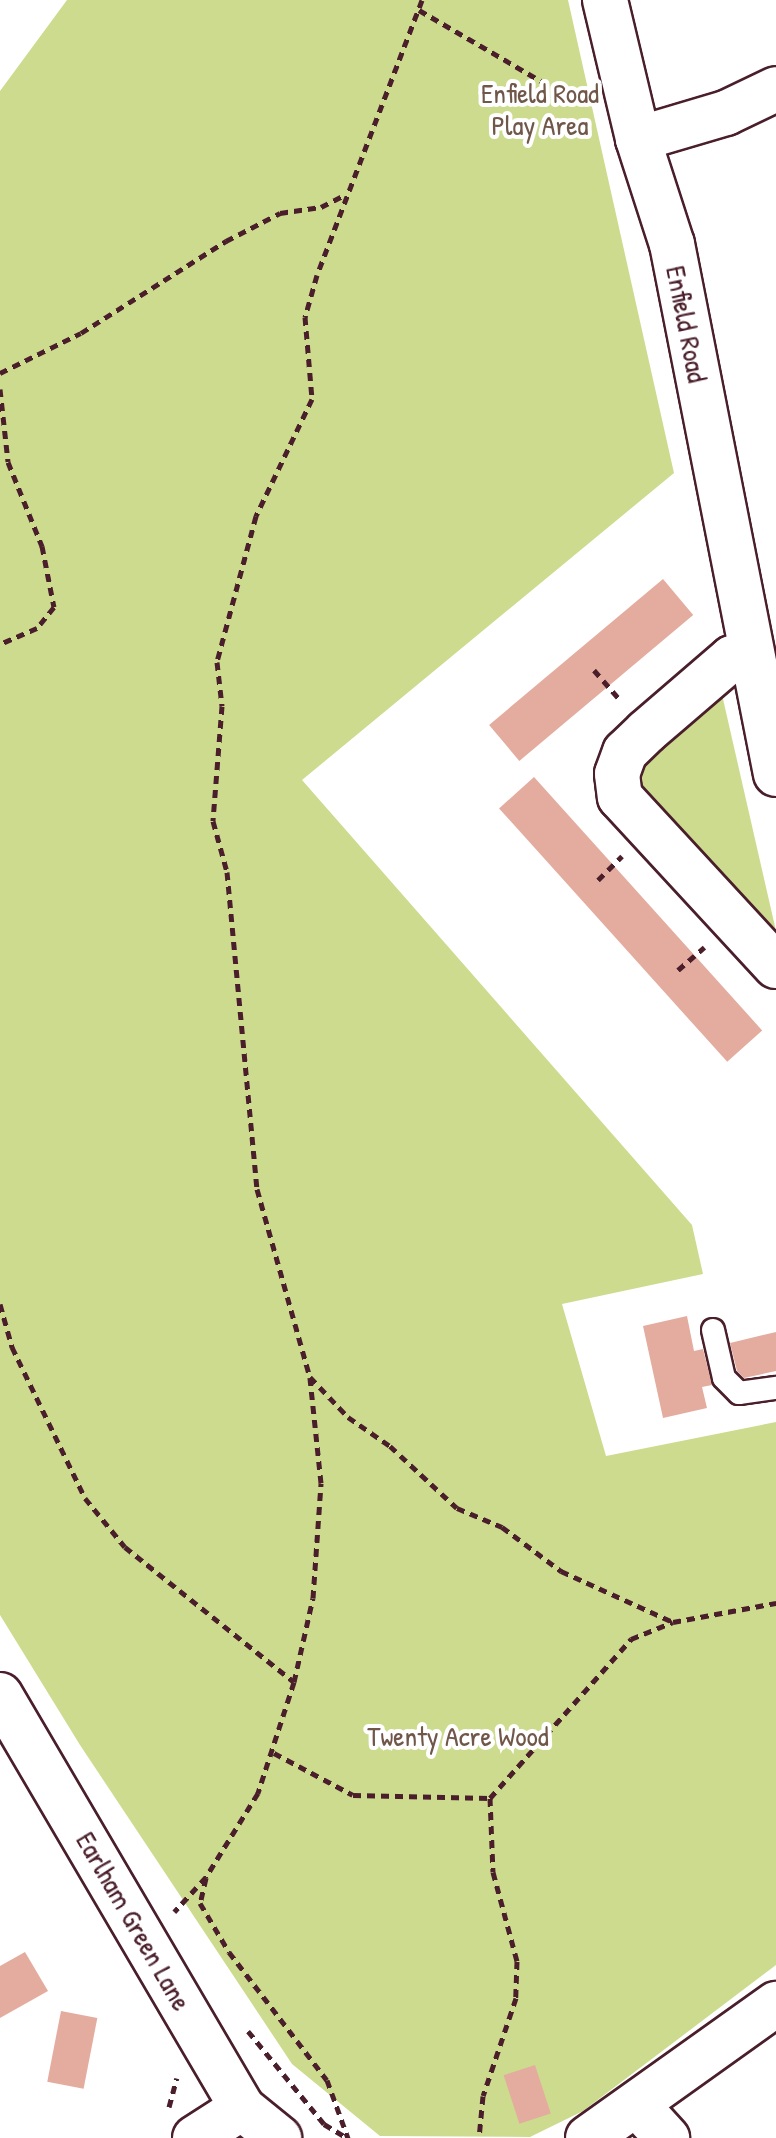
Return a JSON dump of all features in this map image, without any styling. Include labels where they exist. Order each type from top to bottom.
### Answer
[{"type":"street","name":"Enfield Road","points":[[605,0],[638,139],[672,244],[757,634],[776,774]]},
{"type":"street","points":[[638,139],[726,113],[776,89]]},
{"type":"street","points":[[757,634],[625,752],[617,774],[620,797],[776,966]]},
{"type":"street","name":"Earlham Green Lane","points":[[0,1695],[242,2108],[279,2138]]},
{"type":"street","points":[[588,2138],[776,2004]]},
{"type":"street","points":[[637,2105],[667,2138]]},
{"type":"street","points":[[195,2138],[242,2108]]},
{"type":"lane","points":[[713,1330],[724,1378],[739,1393],[776,1388]]},
{"type":"path","points":[[172,1914],[206,1877],[231,1841],[274,1753],[313,1598],[321,1483],[310,1377],[257,1189],[227,872],[213,821],[222,706],[217,662],[256,516],[312,399],[305,317],[346,195],[422,0]]},
{"type":"path","points":[[419,10],[560,92],[578,98],[627,94]]},
{"type":"path","points":[[0,373],[81,333],[226,241],[280,213],[321,207],[346,195]]},
{"type":"path","points":[[0,389],[8,462],[42,546],[54,607],[37,628],[0,644]]},
{"type":"path","points":[[0,1304],[12,1347],[85,1498],[125,1547],[294,1682]]},
{"type":"path","points":[[310,1377],[348,1417],[390,1446],[457,1508],[502,1527],[561,1571],[673,1622]]},
{"type":"path","points":[[274,1753],[353,1795],[490,1798],[507,1785],[631,1639],[673,1622],[776,1603]]},
{"type":"path","points":[[479,2138],[483,2096],[516,1998],[517,1961],[493,1872],[490,1798]]},
{"type":"path","points":[[206,1877],[200,1903],[229,1952],[327,2080],[348,2138]]},
{"type":"green space","name":"Twenty Acre Wood","points":[[67,0],[568,0],[674,473],[302,780],[692,1225],[703,1274],[562,1304],[606,1456],[776,1422],[776,1965],[583,2111],[530,2137],[380,2136],[292,2064],[80,1745],[0,1615],[0,91]]},
{"type":"green space","points":[[711,697],[723,699],[776,931],[766,934],[639,802],[638,759]]},
{"type":"building","points":[[663,579],[693,615],[519,761],[489,725]]},
{"type":"building","points":[[534,777],[762,1030],[727,1062],[499,808]]},
{"type":"building","points":[[687,1316],[694,1351],[703,1349],[712,1385],[702,1387],[707,1408],[663,1418],[643,1326]]},
{"type":"building","points":[[776,1332],[776,1371],[744,1378],[737,1371],[730,1343]]},
{"type":"building","points":[[25,1952],[48,1991],[0,2018],[0,1966]]},
{"type":"building","points":[[61,2011],[97,2018],[84,2089],[47,2082]]},
{"type":"building","points":[[535,2065],[551,2114],[519,2124],[504,2075]]},
{"type":"park label","name":"Enfield Road Play Area","points":[[540,109]]}]
